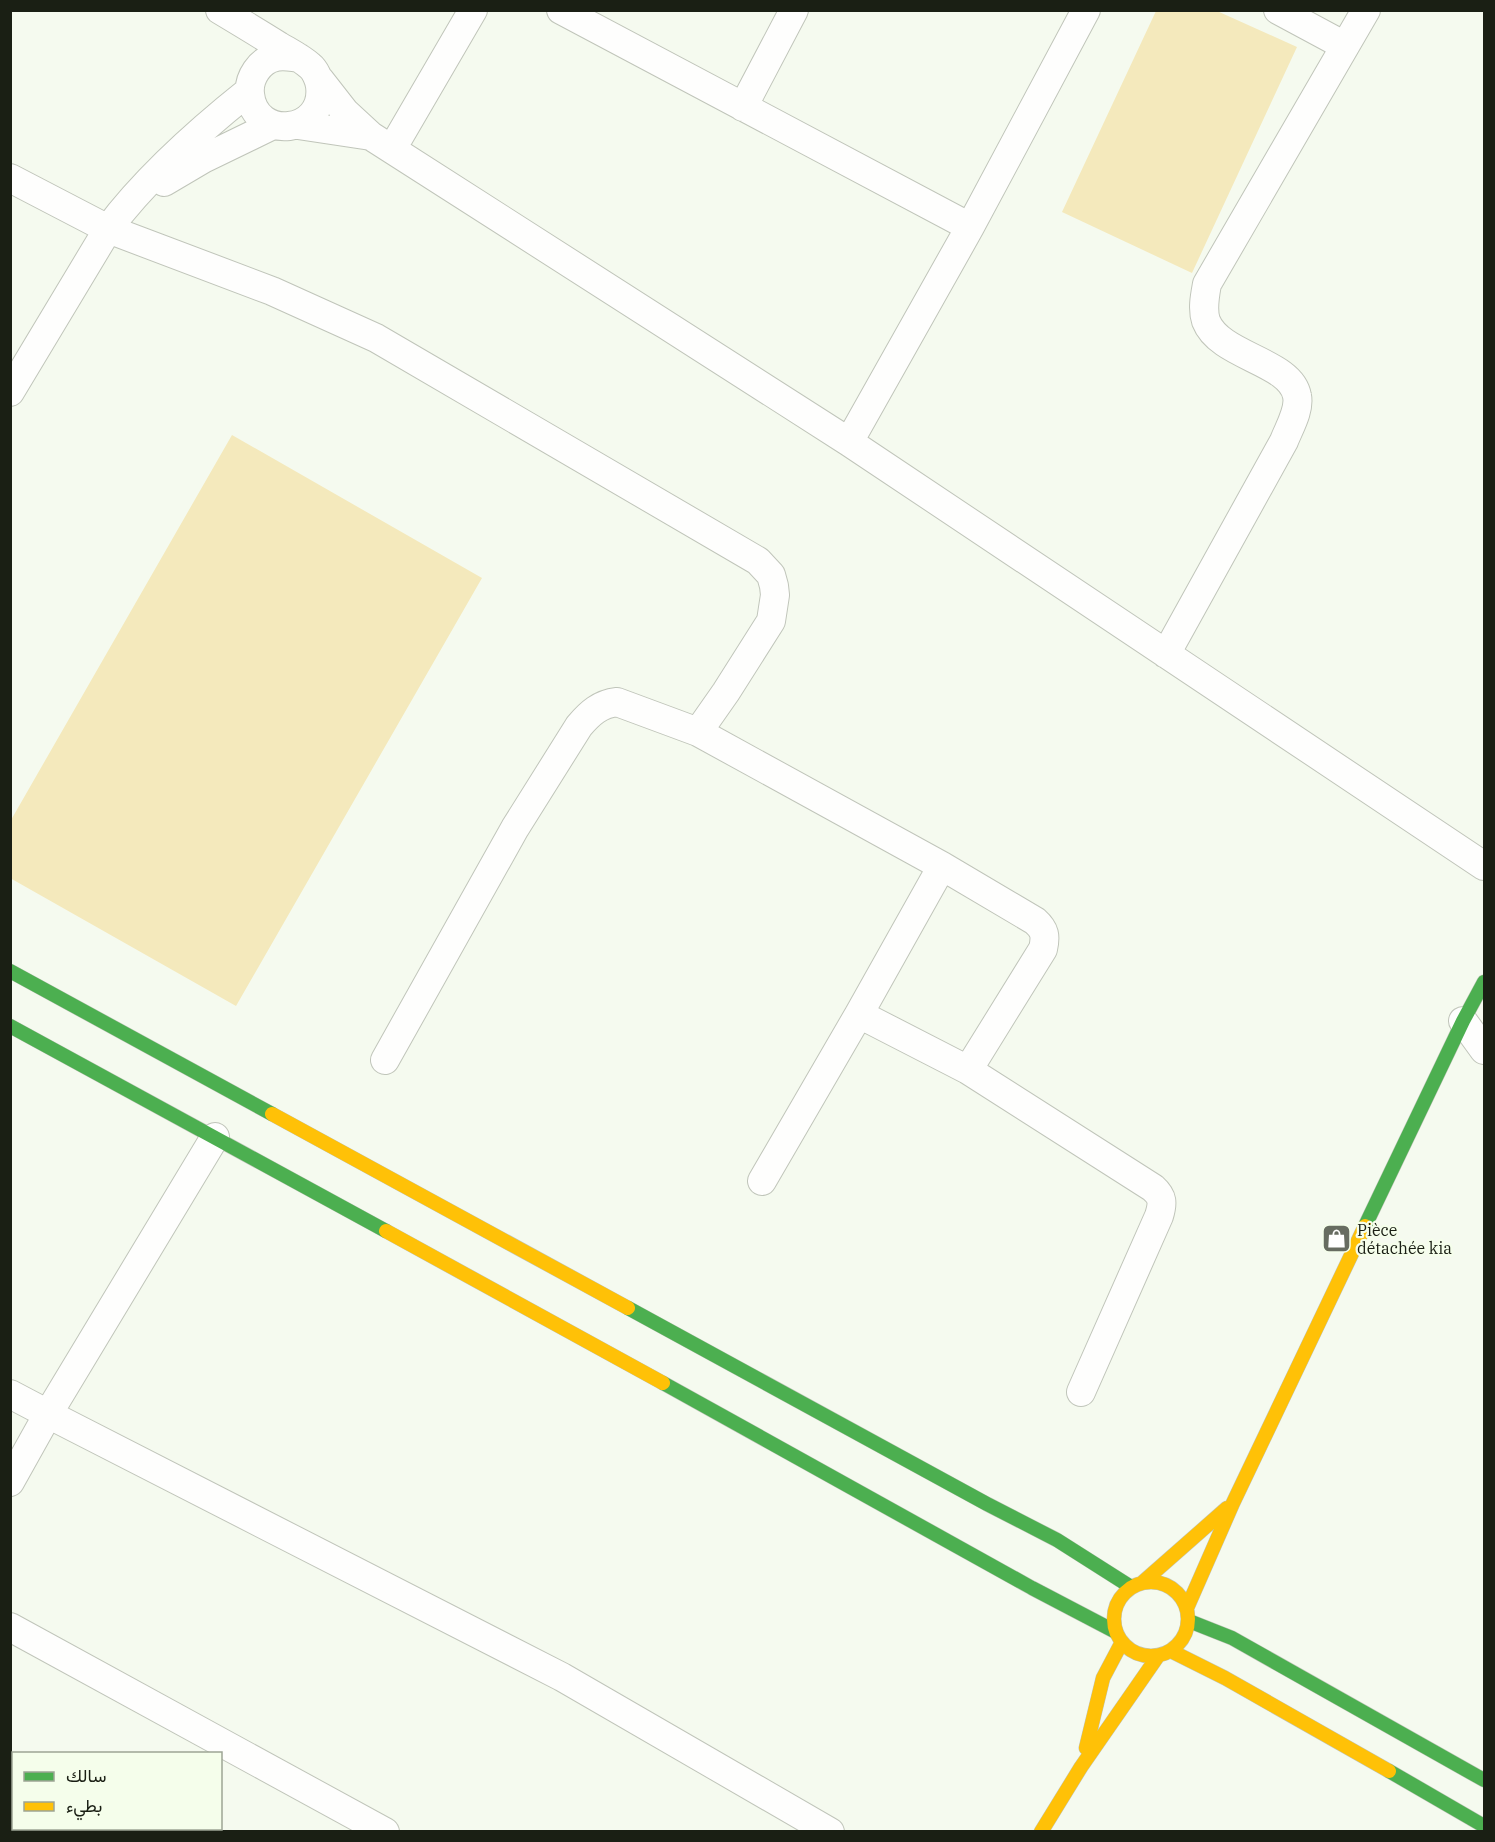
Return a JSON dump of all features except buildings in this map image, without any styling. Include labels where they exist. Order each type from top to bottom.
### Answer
[{"type":"main road","points":[[10,971],[500,1243],[1137,1584],[1156,1582],[1169,1586],[1181,1596],[1188,1614],[1485,1780]]},
{"type":"main road","points":[[1041,1832],[1081,1767],[1165,1653],[1179,1644],[1186,1634],[1188,1614],[1233,1503],[1463,1021],[1485,982]]},
{"type":"main road","points":[[10,1026],[480,1277],[1119,1637],[1133,1652],[1146,1656],[1165,1653],[1225,1678],[1472,1825]]},
{"type":"main road","points":[[1081,1767],[1103,1678],[1119,1637],[1114,1624],[1115,1610],[1121,1596],[1233,1503]]},
{"type":"street","points":[[382,142],[473,10]]},
{"type":"street","points":[[561,10],[970,227]]},
{"type":"street","points":[[743,107],[794,10]]},
{"type":"street","points":[[849,442],[970,227],[1086,10]]},
{"type":"street","points":[[1278,10],[1345,46]]},
{"type":"street","points":[[1166,654],[1284,441],[1298,398],[1286,376],[1221,340],[1206,322],[1204,303],[1207,284],[1366,10]]},
{"type":"street","points":[[229,15],[250,87],[250,102],[263,120],[382,142]]},
{"type":"street","points":[[229,15],[312,67],[345,112],[382,142],[849,442],[1485,866]]},
{"type":"street","points":[[10,392],[108,229],[126,204],[210,121],[250,87],[255,72],[259,68],[274,57],[299,58]]},
{"type":"street","points":[[126,204],[203,159],[310,117],[318,107],[321,93],[320,80]]},
{"type":"street","points":[[10,178],[108,229],[272,291],[376,338],[758,561],[771,575],[774,586],[775,596],[771,621],[726,693],[698,732]]},
{"type":"street","points":[[385,1060],[515,828],[579,726],[588,715],[606,703],[617,702],[698,732],[942,866],[1035,921],[1044,929],[1046,938],[1043,949],[968,1070]]},
{"type":"street","points":[[762,1181],[942,866]]},
{"type":"street","points":[[859,1014],[968,1070],[1153,1188],[1162,1199],[1160,1216],[1081,1392]]},
{"type":"street","points":[[1463,1021],[1485,1050]]},
{"type":"street","points":[[10,1482],[48,1414],[215,1137]]},
{"type":"street","points":[[10,1394],[562,1677],[830,1832]]},
{"type":"street","points":[[10,1627],[385,1832]]},
{"type":"shaded area","points":[[1156,11],[1217,11],[1297,47],[1192,273],[1062,212]]},
{"type":"shaded area","points":[[232,435],[482,578],[236,1006],[10,878],[11,820]]},
{"type":"traffic: fast","points":[[10,971],[272,1114]]},
{"type":"traffic: fast","points":[[1365,1226],[1484,982]]},
{"type":"traffic: fast","points":[[10,1026],[386,1231]]},
{"type":"traffic: fast","points":[[628,1308],[1057,1540],[1131,1587]]},
{"type":"traffic: fast","points":[[663,1383],[1032,1588],[1116,1632]]},
{"type":"traffic: fast","points":[[1189,1621],[1232,1638],[1484,1780]]},
{"type":"traffic: fast","points":[[1389,1771],[1484,1826]]},
{"type":"traffic: slow","points":[[272,1114],[628,1308]]},
{"type":"traffic: slow","points":[[1187,1608],[1233,1503],[1365,1226]]},
{"type":"traffic: slow","points":[[386,1231],[663,1383]]},
{"type":"traffic: slow","points":[[1143,1582],[1227,1508]]},
{"type":"traffic: slow","points":[[1144,1582],[1158,1582],[1172,1588],[1182,1598],[1188,1612],[1188,1619],[1188,1626],[1182,1640],[1172,1650],[1158,1656],[1144,1656],[1130,1650],[1120,1640],[1114,1626],[1114,1612],[1120,1598],[1130,1588],[1144,1582]]},
{"type":"traffic: slow","points":[[1086,1748],[1103,1678],[1122,1642]]},
{"type":"traffic: slow","points":[[1171,1651],[1225,1678],[1389,1771]]},
{"type":"traffic: slow","points":[[1041,1832],[1081,1767],[1158,1656]]},
{"type":"place","name":"Pièce détachée kia","points":[[1336,1239]]}]
